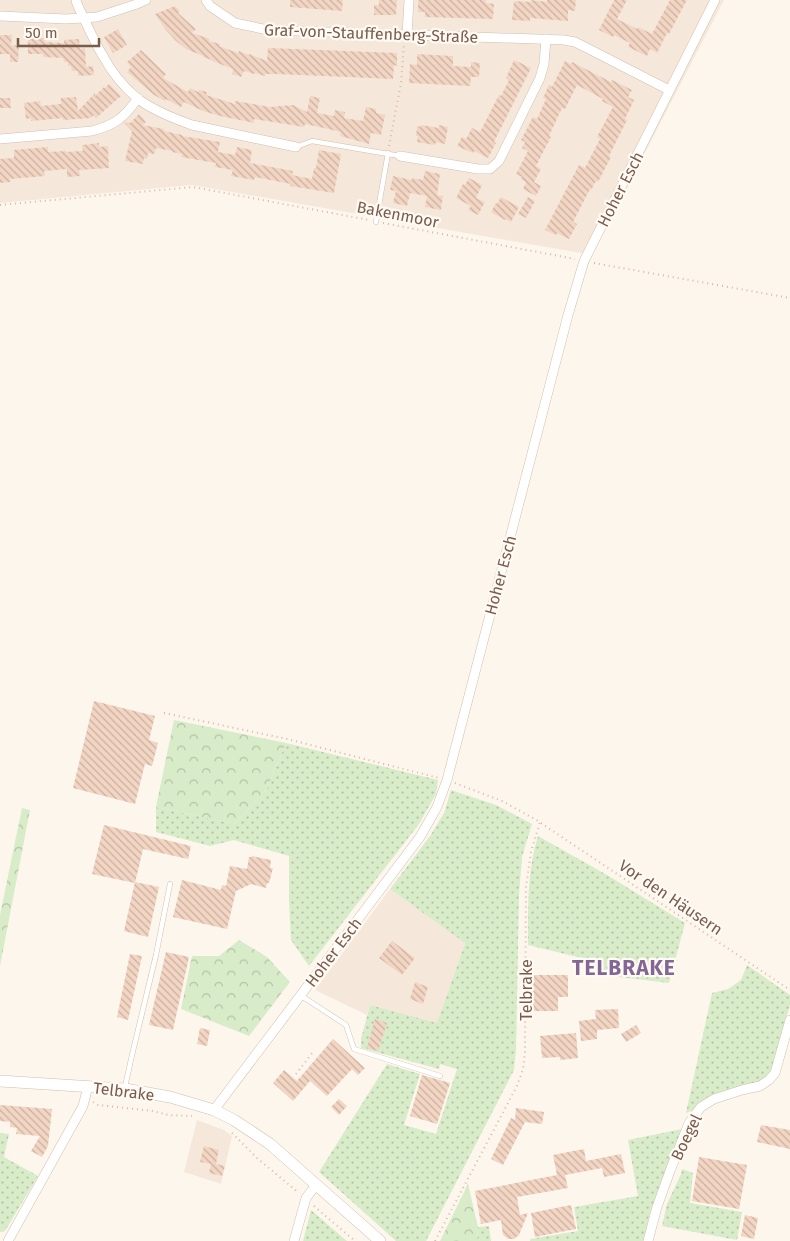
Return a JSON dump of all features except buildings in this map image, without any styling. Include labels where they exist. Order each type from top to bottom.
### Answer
[{"type":"street","points":[[76,0],[103,57],[118,78],[138,98],[153,108],[192,125],[296,147]]},
{"type":"street","points":[[0,16],[66,19],[97,17],[146,0]]},
{"type":"street","name":"Graf-von-Stauffenberg-Straße","points":[[206,0],[210,6],[235,23],[268,30],[546,39],[575,42],[669,90]]},
{"type":"street","points":[[407,35],[409,0]]},
{"type":"street","name":"Hoher Esch","points":[[214,1110],[420,837],[437,807],[447,780],[568,315],[584,261],[715,0]]},
{"type":"street","points":[[400,156],[478,169],[490,169],[499,161],[540,78],[544,64],[546,39]]},
{"type":"street","points":[[0,139],[92,131],[116,122],[130,110],[138,98]]},
{"type":"street","name":"Boegel","points":[[648,1241],[657,1207],[690,1123],[701,1107],[714,1099],[760,1086],[769,1080],[775,1073],[790,1020]]},
{"type":"street","name":"Telbrake","points":[[0,1081],[125,1089],[170,1097],[214,1110],[234,1120],[270,1144],[380,1241]]},
{"type":"street","points":[[8,1241],[83,1106],[88,1086]]},
{"type":"street","points":[[294,1241],[306,1198],[316,1185]]},
{"type":"lane","points":[[296,147],[312,141],[400,156]]},
{"type":"lane","points":[[376,222],[388,153]]},
{"type":"lane","points":[[125,1089],[156,955],[170,884]]},
{"type":"lane","points":[[300,995],[346,1025],[354,1049],[440,1076]]},
{"type":"path","points":[[388,153],[401,83],[407,35]]},
{"type":"path","name":"Bakenmoor","points":[[0,206],[193,187],[790,298]]},
{"type":"path","points":[[164,713],[287,739],[447,780],[502,801],[540,822]]},
{"type":"path","name":"Vor den Häusern","points":[[540,822],[790,990]]},
{"type":"path","name":"Telbrake","points":[[435,1241],[517,1086],[523,1069],[525,1052],[526,887],[530,852],[540,822]]},
{"type":"path","points":[[296,1074],[313,1052]]},
{"type":"path","points":[[86,1098],[98,1105],[153,1111],[168,1115],[195,1116]]},
{"type":"path","points":[[229,1129],[258,1158],[355,1241]]},
{"type":"shaded area","points":[[0,0],[724,0],[592,255],[192,185],[0,203]]},
{"type":"shaded area","points":[[390,889],[465,942],[437,1024],[370,1005],[367,1015],[315,990]]},
{"type":"shaded area","points":[[197,1120],[224,1130],[232,1136],[221,1184],[184,1172]]},
{"type":"green space","points":[[174,720],[286,743],[267,789],[235,824],[156,807]]},
{"type":"green space","points":[[286,743],[438,780],[436,794],[419,824],[309,966],[291,940],[289,856],[234,840],[210,846],[156,832],[156,807],[235,824],[267,789]]},
{"type":"green space","points":[[451,790],[496,805],[532,824],[522,857],[519,895],[514,1070],[426,1241],[396,1241],[319,1172],[387,1064],[420,1074],[404,1125],[436,1134],[457,1069],[440,1064],[439,1069],[361,1048],[361,1039],[370,1005],[437,1023],[465,943],[390,889],[430,836],[444,813]]},
{"type":"green space","points":[[22,808],[30,810],[0,966],[0,915]]},
{"type":"green space","points":[[538,836],[607,875],[685,923],[669,983],[594,974],[594,961],[528,945],[530,876]]},
{"type":"green space","points":[[239,940],[267,957],[290,982],[249,1036],[181,1009],[192,956],[219,956]]},
{"type":"green space","points":[[747,965],[790,995],[790,1005],[771,1071],[759,1082],[713,1095],[695,1110],[686,1113],[712,993],[728,989],[741,980]]},
{"type":"green space","points":[[682,1129],[649,1216],[644,1241],[530,1241],[530,1239],[578,1231],[574,1207],[638,1196],[628,1140]]},
{"type":"green space","points":[[0,1133],[9,1134],[4,1157],[38,1176],[5,1231],[0,1232]]},
{"type":"green space","points":[[682,1169],[693,1173],[690,1203],[742,1212],[737,1240],[662,1226],[667,1204]]},
{"type":"green space","points":[[468,1184],[478,1227],[477,1241],[440,1241]]},
{"type":"green space","points":[[311,1210],[347,1241],[303,1241]]},
{"type":"green space","points":[[489,1226],[491,1241],[477,1241],[478,1227]]},
{"type":"district","name":"TELBRAKE","points":[[624,968]]}]
